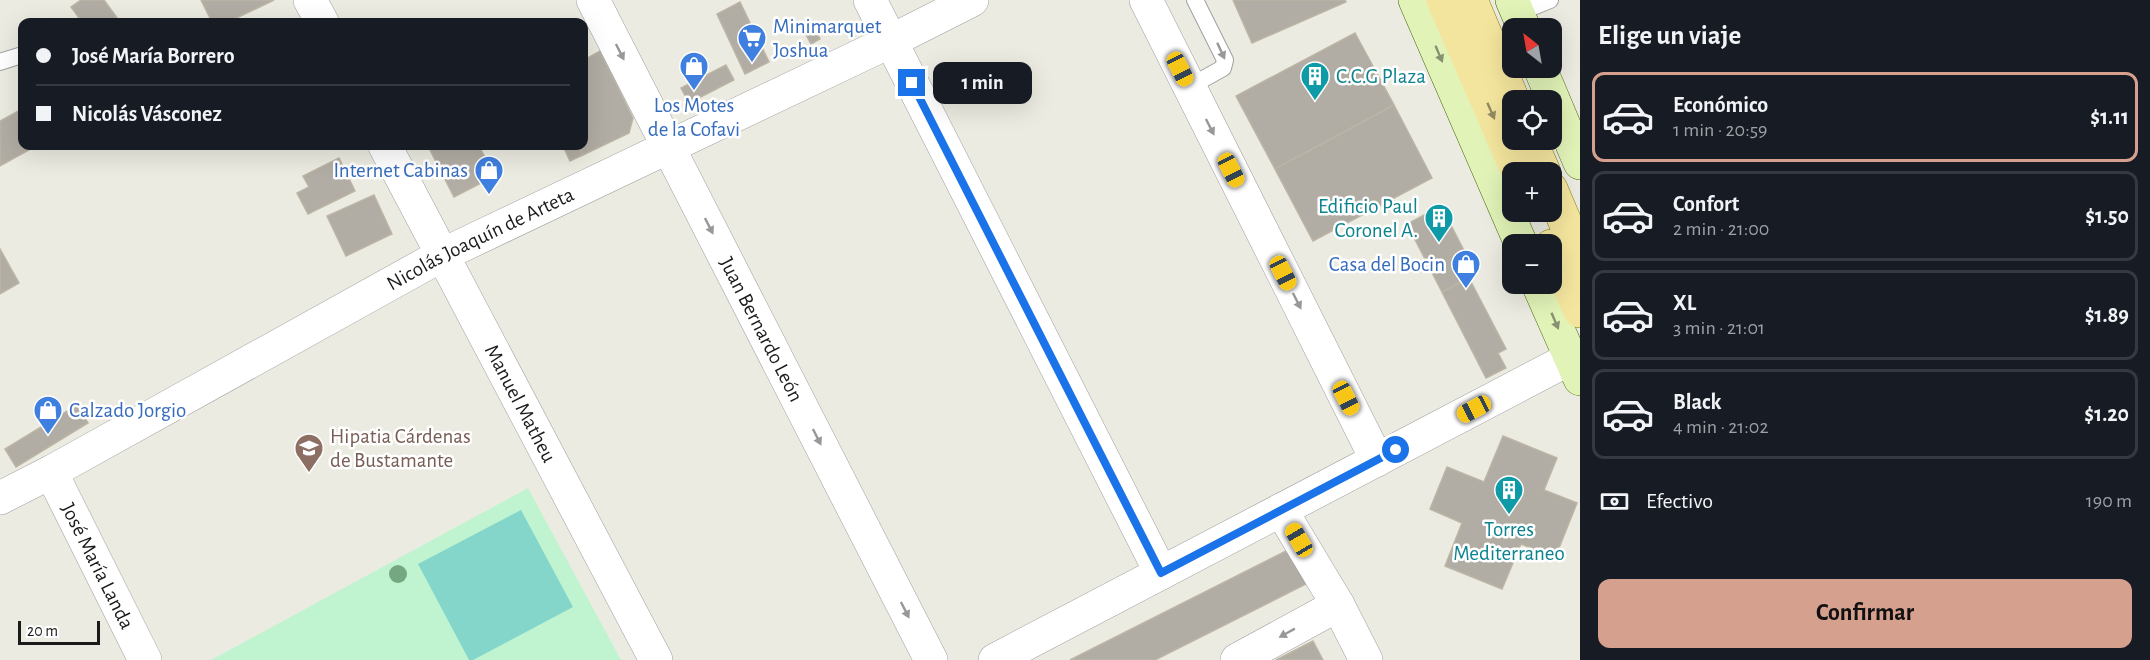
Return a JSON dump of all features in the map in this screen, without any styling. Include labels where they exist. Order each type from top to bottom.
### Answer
[{"type":"main road","points":[[1415,0],[1517,234]]},
{"type":"main road","points":[[1443,0],[1514,162]]},
{"type":"main road","points":[[1471,0],[1509,90]]},
{"type":"main road","points":[[1544,78],[1580,163]]},
{"type":"main road","points":[[1562,215],[1580,257]]},
{"type":"main road","points":[[1562,270],[1580,311]]},
{"type":"main road","points":[[1542,294],[1575,369]]},
{"type":"street","points":[[310,0],[320,18]]},
{"type":"street","name":"Juan Bernardo León","points":[[593,0],[931,660]]},
{"type":"street","points":[[870,0],[1161,573]]},
{"type":"street","name":"Nicolás Joaquín de Arteta","points":[[0,498],[442,255],[891,41],[972,0]]},
{"type":"street","points":[[1146,0],[1377,460]]},
{"type":"street","name":"Manuel Matheu","points":[[388,150],[656,660]]},
{"type":"street","points":[[995,660],[1377,460],[1575,369]]},
{"type":"street","name":"José María Landa","points":[[51,472],[145,660]]},
{"type":"street","points":[[1281,510],[1338,605],[1366,660]]},
{"type":"street","points":[[1237,660],[1338,605]]},
{"type":"lane","points":[[1189,87],[1223,68],[1225,60],[1194,0]]},
{"type":"lane","points":[[1518,14],[1550,0]]},
{"type":"lane","points":[[0,62],[18,56]]},
{"type":"green space","points":[[528,488],[621,660],[211,660]]},
{"type":"shaded area","points":[[521,510],[573,607],[473,660],[469,660],[418,564]]},
{"type":"building","points":[[81,0],[104,0],[117,18],[79,18],[71,7]]},
{"type":"building","points":[[201,0],[274,0],[236,18],[210,18]]},
{"type":"building","points":[[1233,0],[1345,0],[1346,2],[1252,43]]},
{"type":"building","points":[[740,2],[769,62],[745,74],[717,14]]},
{"type":"building","points":[[813,24],[820,39],[811,44],[803,29]]},
{"type":"building","name":"C.C.G Plaza","points":[[1355,33],[1394,105],[1275,169],[1236,96]]},
{"type":"building","points":[[600,51],[633,118],[629,133],[583,155],[580,150],[588,150],[588,58]]},
{"type":"building","points":[[726,65],[734,80],[689,103],[681,88]]},
{"type":"building","points":[[1394,105],[1432,178],[1313,241],[1275,169]]},
{"type":"building","points":[[18,111],[18,150],[29,150],[0,166],[0,121]]},
{"type":"building","points":[[430,150],[481,150],[495,176],[454,197]]},
{"type":"building","points":[[565,150],[580,150],[583,155],[570,161]]},
{"type":"building","points":[[339,158],[355,191],[308,214],[297,193],[309,187],[303,176]]},
{"type":"building","points":[[374,195],[392,234],[346,256],[327,216]]},
{"type":"building","name":"Edificio Paul Coronel A.","points":[[1441,206],[1471,264],[1465,268],[1470,277],[1442,292],[1407,224]]},
{"type":"building","points":[[0,249],[19,283],[0,294]]},
{"type":"building","points":[[1469,278],[1506,349],[1498,353],[1506,368],[1486,378],[1442,292]]},
{"type":"building","points":[[77,405],[88,423],[16,467],[5,449]]},
{"type":"building","name":"Torres Mediterraneo","points":[[1503,436],[1557,458],[1544,490],[1577,503],[1555,558],[1521,544],[1502,589],[1445,566],[1462,523],[1430,509],[1447,467],[1484,482]]},
{"type":"building","points":[[1290,549],[1308,583],[1155,660],[1070,660]]},
{"type":"building","points":[[1313,641],[1323,660],[1276,660]]},
{"type":"place","name":"Minimarquet Joshua","points":[[752,64]]},
{"type":"place","name":"Los Motes de la Cofavi","points":[[694,92]]},
{"type":"place","name":"C.C.G Plaza","points":[[1315,102]]},
{"type":"place","name":"Internet Cabinas","points":[[489,196]]},
{"type":"place","name":"Edificio Paul Coronel A.","points":[[1439,244]]},
{"type":"place","name":"Casa del Bocin","points":[[1466,290]]},
{"type":"place","name":"Calzado Jorgio","points":[[48,436]]},
{"type":"place","name":"Hipatia Cárdenas de Bustamante","points":[[309,474]]},
{"type":"place","name":"Torres Mediterraneo","points":[[1509,516]]},
{"type":"route","points":[[912,83],[1161,573],[1396,450]]}]
